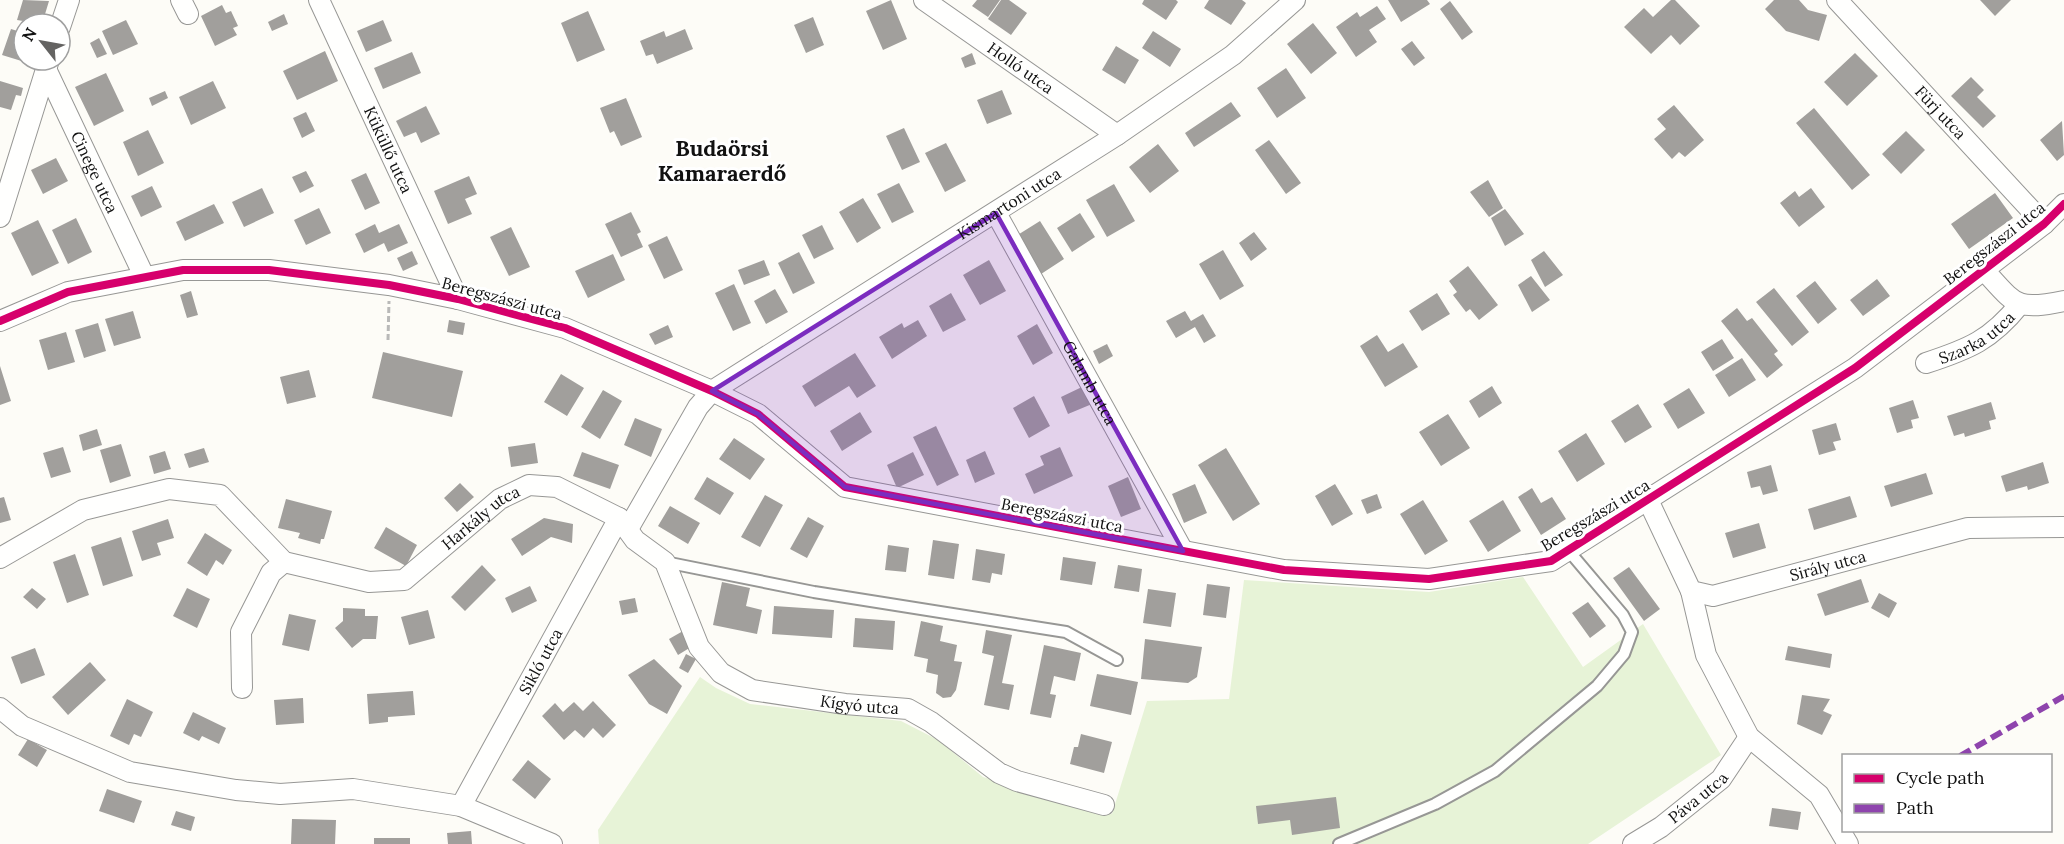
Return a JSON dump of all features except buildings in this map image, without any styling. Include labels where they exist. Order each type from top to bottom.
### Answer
[{"type":"street","name":"Küküllő utca","points":[[319,0],[458,299]]},
{"type":"street","name":"Holló utca","points":[[924,0],[1117,135]]},
{"type":"street","name":"Kismartoni utca","points":[[712,391],[1117,135],[1233,55],[1295,0]]},
{"type":"street","name":"Fürj utca","points":[[1837,0],[2044,224]]},
{"type":"street","points":[[0,216],[45,72]]},
{"type":"street","name":"Cinege utca","points":[[51,72],[144,276]]},
{"type":"street","name":"Beregszászi utca","points":[[0,321],[68,292],[144,276],[227,268],[279,271],[389,285],[458,299],[565,328],[712,391],[758,414],[845,487],[1284,570],[1429,579],[1551,561],[1855,368],[2044,224],[2064,204]]},
{"type":"street","name":"Galamb utca","points":[[996,213],[1183,551]]},
{"type":"street","name":"Szarka utca","points":[[1983,269],[2008,297],[2020,304],[2032,308],[2064,301]]},
{"type":"street","name":"Szarka utca","points":[[1926,363],[1977,344],[2002,326],[2020,304]]},
{"type":"street","points":[[665,562],[635,540],[624,523],[699,407],[712,391]]},
{"type":"street","name":"Harkály utca","points":[[284,562],[369,582],[405,580],[500,499],[530,485],[557,487],[624,523]]},
{"type":"street","points":[[0,558],[83,510],[169,489],[219,495],[284,562],[271,573],[241,633],[242,688]]},
{"type":"street","points":[[1648,500],[1691,591],[1706,655],[1749,737],[1819,795],[1848,844]]},
{"type":"street","name":"Sikló utca","points":[[461,806],[624,523]]},
{"type":"street","name":"Sirály utca","points":[[1691,591],[1713,596],[1968,528],[2064,527]]},
{"type":"street","name":"Kígyó utca","points":[[665,562],[699,647],[721,674],[752,690],[845,704],[908,709],[931,722],[999,773],[1017,781],[1104,805]]},
{"type":"street","points":[[0,708],[22,726],[130,772],[236,790],[280,794],[353,789],[461,806],[552,844]]},
{"type":"street","name":"Páva utca","points":[[1633,844],[1662,826],[1721,778],[1749,737]]},
{"type":"lane","points":[[1339,844],[1435,804],[1495,771],[1597,687],[1624,654],[1632,632],[1623,615],[1568,550]]},
{"type":"lane","points":[[665,562],[814,592],[1066,632],[1117,660]]},
{"type":"path","points":[[388,340],[389,285]]},
{"type":"highlighted area","points":[[996,213],[1183,551],[845,487],[758,414],[712,391]]},
{"type":"green space","points":[[1523,577],[1583,667],[1643,624],[1721,755],[1588,844],[599,844],[598,830],[700,677],[716,688],[750,704],[901,721],[938,740],[983,777],[1112,814],[1147,701],[1229,699],[1244,580],[1429,592]]},
{"type":"marked path","points":[[1963,754],[2064,696]]},
{"type":"cycle path","points":[[0,321],[68,292],[183,270],[269,270],[389,285],[458,299],[565,328],[712,391],[758,414],[845,487],[1284,570],[1429,579],[1551,561],[1855,368],[2044,224],[2064,204]]},
{"type":"district","name":"Budaörsi Kamaraerdő","points":[[722,160]]}]
